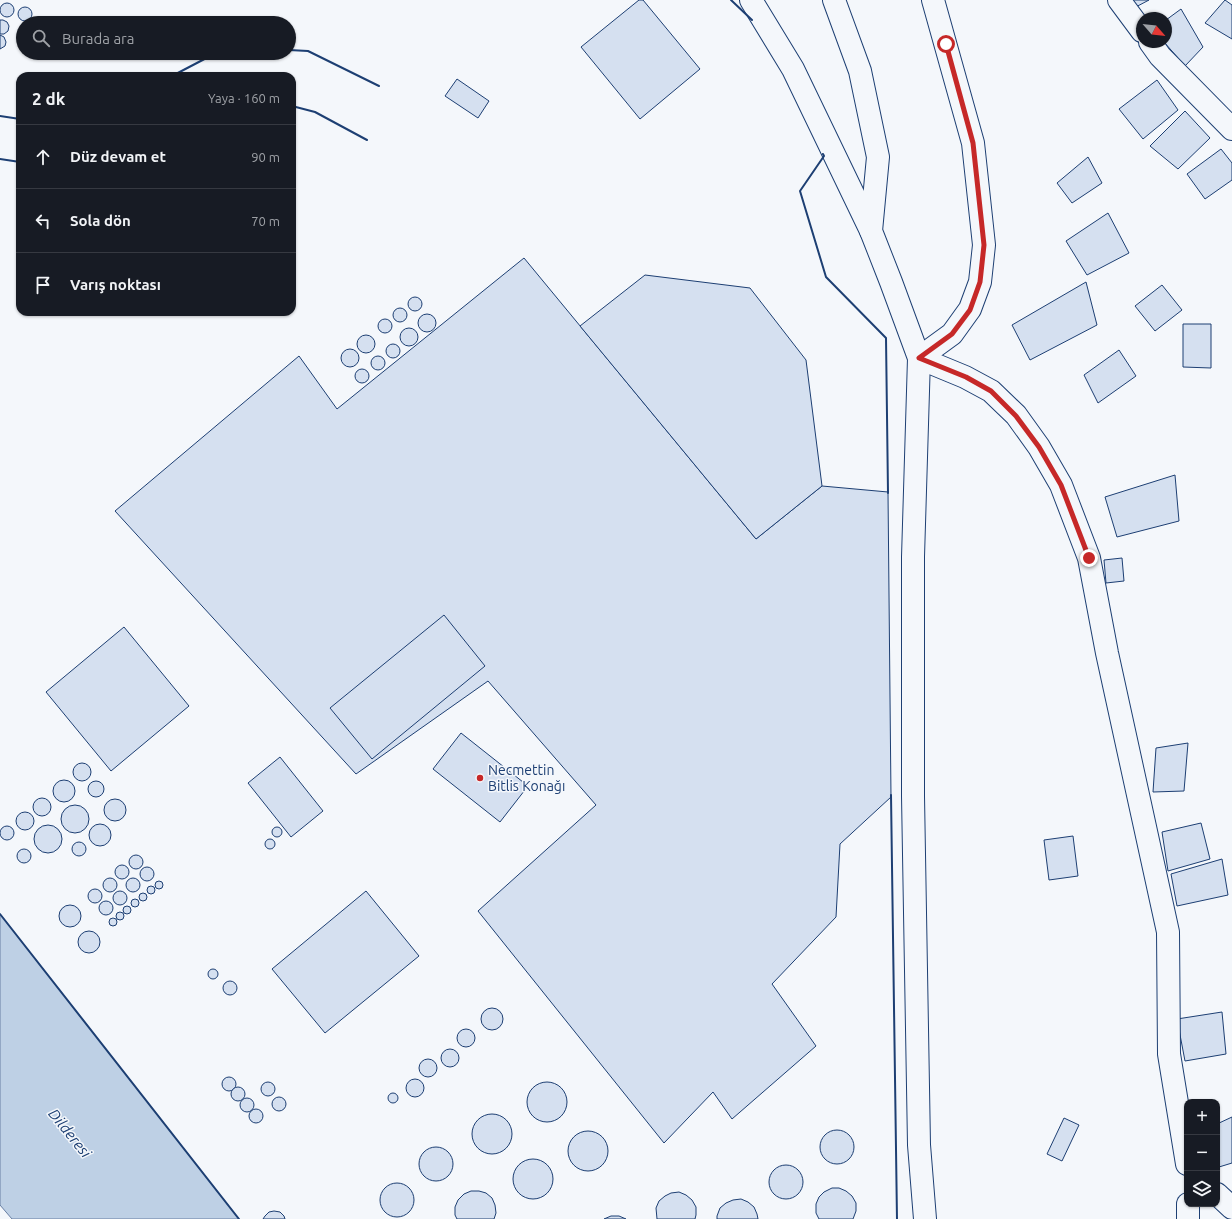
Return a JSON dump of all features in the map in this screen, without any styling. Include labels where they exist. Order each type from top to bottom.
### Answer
[{"type":"street","points":[[751,0],[793,69],[871,231],[919,358],[913,556],[913,796],[919,1145],[925,1219]]},
{"type":"street","points":[[834,0],[860,71],[878,157],[871,231]]},
{"type":"street","points":[[919,358],[952,334],[970,310],[980,282],[984,245],[973,143],[933,0]]},
{"type":"street","points":[[1120,0],[1136,23]]},
{"type":"street","points":[[1154,48],[1160,56],[1232,129]]},
{"type":"street","points":[[919,358],[966,377],[991,391],[1016,416],[1039,447],[1061,485],[1089,558],[1107,653],[1168,932],[1170,1054],[1184,1145]]},
{"type":"street","points":[[1220,1197],[1232,1208]]},
{"type":"street","points":[[1188,1207],[1188,1219]]},
{"type":"water","name":"Dilderesi","points":[[0,914],[239,1219],[12,1219],[0,1205]]},
{"type":"building","points":[[639,0],[643,0],[700,69],[640,119],[581,47]]},
{"type":"building","points":[[1126,0],[1149,0],[1132,9]]},
{"type":"building","points":[[1225,0],[1232,5],[1232,39],[1205,23]]},
{"type":"building","points":[[4,3],[10,3],[14,7],[14,13],[10,17],[4,17],[0,13],[0,7]]},
{"type":"building","points":[[22,7],[28,7],[32,11],[32,16],[18,16],[18,11]]},
{"type":"building","points":[[1181,9],[1203,47],[1185,66],[1169,48],[1172,48],[1172,16]]},
{"type":"building","points":[[0,20],[7,22],[9,26],[8,31],[4,34],[0,34]]},
{"type":"building","points":[[0,35],[4,37],[6,42],[5,46],[0,49]]},
{"type":"building","points":[[457,79],[489,101],[478,118],[445,96]]},
{"type":"building","points":[[1157,80],[1178,110],[1143,139],[1119,109]]},
{"type":"building","points":[[1185,111],[1210,138],[1178,169],[1150,146]]},
{"type":"building","points":[[1221,149],[1232,163],[1232,180],[1205,199],[1187,174]]},
{"type":"building","points":[[1088,157],[1102,183],[1072,203],[1057,183]]},
{"type":"building","points":[[1108,213],[1129,253],[1087,275],[1066,241]]},
{"type":"building","points":[[524,258],[756,539],[822,486],[888,492],[891,797],[840,844],[836,917],[772,984],[816,1046],[732,1119],[713,1092],[664,1143],[478,911],[596,805],[488,681],[356,774],[115,511],[299,356],[337,409]]},
{"type":"building","points":[[645,275],[750,288],[806,360],[822,486],[756,539],[580,326]]},
{"type":"building","points":[[1086,282],[1097,325],[1030,360],[1012,325]]},
{"type":"building","points":[[1162,285],[1182,310],[1155,331],[1135,306]]},
{"type":"building","points":[[412,297],[418,297],[422,301],[422,307],[418,311],[412,311],[408,307],[408,301]]},
{"type":"building","points":[[397,308],[403,308],[407,312],[407,318],[403,322],[397,322],[393,318],[393,312]]},
{"type":"building","points":[[427,314],[433,317],[436,323],[433,329],[427,332],[421,329],[418,323],[421,317]]},
{"type":"building","points":[[382,319],[388,319],[392,323],[392,329],[388,333],[382,333],[378,329],[378,323]]},
{"type":"building","points":[[1183,324],[1211,324],[1211,368],[1183,367]]},
{"type":"building","points":[[409,328],[415,331],[418,337],[415,343],[409,346],[403,343],[400,337],[403,331]]},
{"type":"building","points":[[366,335],[372,338],[375,344],[372,350],[366,353],[360,350],[357,344],[360,338]]},
{"type":"building","points":[[390,344],[396,344],[400,348],[400,354],[396,358],[390,358],[386,354],[386,348]]},
{"type":"building","points":[[350,349],[356,352],[359,358],[356,364],[350,367],[344,364],[341,358],[344,352]]},
{"type":"building","points":[[1119,350],[1136,376],[1098,403],[1084,375]]},
{"type":"building","points":[[375,356],[381,356],[385,360],[385,366],[381,370],[375,370],[371,366],[371,360]]},
{"type":"building","points":[[359,369],[365,369],[369,373],[369,379],[365,383],[359,383],[355,379],[355,373]]},
{"type":"building","points":[[1175,475],[1179,521],[1117,537],[1105,497]]},
{"type":"building","points":[[1122,558],[1124,581],[1106,583],[1104,560]]},
{"type":"building","points":[[444,615],[485,666],[372,759],[330,708]]},
{"type":"building","points":[[124,627],[189,706],[111,771],[46,692]]},
{"type":"building","name":"Necmettin Bitlis Konağı","points":[[461,733],[528,786],[500,822],[433,769]]},
{"type":"building","points":[[1188,743],[1184,791],[1153,792],[1156,748]]},
{"type":"building","points":[[280,757],[323,811],[291,837],[248,783]]},
{"type":"building","points":[[82,763],[88,766],[91,772],[88,778],[82,781],[76,778],[73,772],[76,766]]},
{"type":"building","points":[[60,780],[68,780],[75,787],[75,795],[68,802],[60,802],[53,795],[53,787]]},
{"type":"building","points":[[93,781],[99,781],[104,786],[102,795],[99,797],[93,797],[88,792],[88,786]]},
{"type":"building","points":[[42,798],[48,801],[51,807],[48,813],[42,816],[36,813],[33,807],[36,801]]},
{"type":"building","points":[[115,799],[123,802],[126,810],[123,818],[115,821],[107,818],[104,810],[107,802]]},
{"type":"building","points":[[75,805],[85,809],[89,819],[85,829],[75,833],[65,829],[61,819],[65,809]]},
{"type":"building","points":[[25,812],[31,815],[34,821],[31,827],[25,830],[19,827],[16,821],[19,815]]},
{"type":"building","points":[[1201,823],[1210,859],[1168,871],[1162,832]]},
{"type":"building","points":[[100,824],[108,827],[111,835],[108,843],[100,846],[92,843],[89,835],[92,827]]},
{"type":"building","points":[[48,825],[58,829],[62,839],[58,849],[48,853],[38,849],[34,839],[38,829]]},
{"type":"building","points":[[4,826],[10,826],[14,830],[14,836],[10,840],[4,840],[0,836],[0,830]]},
{"type":"building","points":[[275,827],[279,827],[281,828],[281,836],[275,837],[272,834],[272,830]]},
{"type":"building","points":[[1073,836],[1078,876],[1049,880],[1044,840]]},
{"type":"building","points":[[268,839],[272,839],[274,840],[274,848],[268,849],[265,846],[265,842]]},
{"type":"building","points":[[76,842],[82,842],[86,846],[86,852],[82,856],[76,856],[72,852],[72,846]]},
{"type":"building","points":[[21,849],[27,849],[31,853],[31,859],[27,863],[21,863],[17,859],[17,853]]},
{"type":"building","points":[[133,855],[139,855],[143,859],[143,865],[139,869],[133,869],[129,865],[129,859]]},
{"type":"building","points":[[1222,859],[1228,895],[1177,906],[1171,874]]},
{"type":"building","points":[[119,865],[125,865],[129,869],[129,875],[125,879],[119,879],[115,875],[115,869]]},
{"type":"building","points":[[144,867],[150,867],[154,871],[154,877],[150,881],[144,881],[140,877],[140,871]]},
{"type":"building","points":[[107,878],[113,878],[117,882],[117,888],[113,892],[107,892],[103,888],[103,882]]},
{"type":"building","points":[[130,878],[136,878],[140,882],[140,888],[136,892],[130,892],[126,888],[126,882]]},
{"type":"building","points":[[157,881],[161,881],[163,885],[161,889],[157,889],[155,887],[155,883]]},
{"type":"building","points":[[149,886],[153,886],[155,890],[153,894],[149,894],[147,892],[147,888]]},
{"type":"building","points":[[92,889],[98,889],[102,893],[102,899],[98,903],[92,903],[88,899],[88,893]]},
{"type":"building","points":[[117,891],[123,891],[127,895],[127,901],[123,905],[117,905],[113,901],[113,895]]},
{"type":"building","points":[[366,891],[419,956],[325,1033],[272,969]]},
{"type":"building","points":[[141,893],[145,893],[147,897],[145,901],[141,901],[139,899],[139,895]]},
{"type":"building","points":[[133,899],[137,899],[139,903],[137,907],[133,907],[131,905],[131,901]]},
{"type":"building","points":[[103,901],[109,901],[113,905],[113,911],[109,915],[103,915],[99,911],[99,905]]},
{"type":"building","points":[[70,905],[78,908],[81,916],[78,924],[70,927],[62,924],[59,916],[62,908]]},
{"type":"building","points":[[125,906],[129,906],[131,910],[129,914],[125,914],[123,912],[123,908]]},
{"type":"building","points":[[118,912],[122,912],[124,916],[122,920],[118,920],[116,918],[116,914]]},
{"type":"building","points":[[111,918],[115,918],[117,922],[115,926],[111,926],[109,924],[109,920]]},
{"type":"building","points":[[89,931],[97,934],[100,942],[97,950],[89,953],[81,950],[78,942],[81,934]]},
{"type":"building","points":[[211,969],[215,969],[217,970],[217,978],[211,979],[208,976],[208,972]]},
{"type":"building","points":[[227,981],[233,981],[237,985],[237,991],[233,995],[227,995],[223,991],[223,985]]},
{"type":"building","points":[[488,1008],[496,1008],[503,1015],[503,1023],[496,1030],[488,1030],[481,1023],[481,1015]]},
{"type":"building","points":[[1222,1012],[1226,1054],[1185,1061],[1177,1019]]},
{"type":"building","points":[[466,1029],[472,1032],[475,1038],[472,1044],[466,1047],[460,1044],[457,1038],[460,1032]]},
{"type":"building","points":[[450,1049],[456,1052],[459,1058],[456,1064],[450,1067],[444,1064],[441,1058],[444,1052]]},
{"type":"building","points":[[428,1059],[434,1062],[437,1068],[434,1074],[428,1077],[422,1074],[419,1068],[422,1062]]},
{"type":"building","points":[[226,1077],[232,1077],[236,1081],[236,1087],[232,1091],[226,1091],[222,1087],[222,1081]]},
{"type":"building","points":[[415,1079],[421,1082],[424,1088],[421,1094],[415,1097],[409,1094],[406,1088],[409,1082]]},
{"type":"building","points":[[265,1082],[271,1082],[275,1086],[275,1092],[271,1096],[265,1096],[261,1092],[261,1086]]},
{"type":"building","points":[[551,1082],[558,1085],[564,1091],[567,1102],[566,1110],[558,1119],[551,1122],[543,1122],[536,1119],[528,1110],[527,1098],[530,1091],[539,1083]]},
{"type":"building","points":[[235,1087],[241,1087],[245,1091],[245,1097],[241,1101],[235,1101],[231,1097],[231,1091]]},
{"type":"building","points":[[391,1093],[395,1093],[397,1094],[397,1102],[391,1103],[388,1100],[388,1096]]},
{"type":"building","points":[[276,1097],[282,1097],[286,1101],[286,1107],[282,1111],[276,1111],[272,1107],[272,1101]]},
{"type":"building","points":[[244,1098],[250,1098],[254,1102],[254,1108],[250,1112],[244,1112],[240,1108],[240,1102]]},
{"type":"building","points":[[253,1109],[259,1109],[263,1113],[263,1119],[259,1123],[253,1123],[249,1119],[249,1113]]},
{"type":"building","points":[[496,1114],[503,1117],[509,1123],[512,1134],[511,1142],[503,1151],[496,1154],[488,1154],[481,1151],[473,1142],[472,1130],[475,1123],[484,1115]]},
{"type":"building","points":[[1232,1117],[1232,1163],[1220,1167],[1220,1135],[1220,1123]]},
{"type":"building","points":[[1064,1118],[1079,1125],[1062,1161],[1047,1154]]},
{"type":"building","points":[[840,1130],[849,1135],[853,1140],[853,1154],[849,1159],[844,1163],[834,1164],[830,1163],[821,1154],[820,1144],[821,1140],[830,1131]]},
{"type":"building","points":[[592,1131],[599,1134],[605,1140],[608,1151],[607,1159],[599,1168],[592,1171],[584,1171],[577,1168],[569,1159],[568,1147],[571,1140],[580,1132]]},
{"type":"building","points":[[439,1147],[448,1152],[452,1157],[452,1171],[448,1176],[443,1180],[433,1181],[429,1180],[420,1171],[419,1161],[420,1157],[429,1148]]},
{"type":"building","points":[[537,1159],[544,1162],[550,1168],[553,1179],[552,1187],[544,1196],[537,1199],[529,1199],[522,1196],[514,1187],[513,1175],[516,1168],[525,1160]]},
{"type":"building","points":[[783,1165],[789,1165],[793,1166],[800,1172],[803,1182],[802,1189],[796,1196],[789,1199],[783,1199],[779,1198],[772,1192],[769,1185],[769,1179],[770,1175],[776,1168]]},
{"type":"building","points":[[394,1183],[400,1183],[404,1184],[411,1190],[414,1200],[413,1207],[407,1214],[400,1217],[394,1217],[390,1216],[383,1210],[380,1203],[380,1197],[381,1193],[387,1186]]},
{"type":"building","points":[[832,1188],[839,1188],[852,1196],[856,1203],[856,1211],[853,1219],[819,1219],[816,1213],[816,1204],[819,1197],[824,1192]]},
{"type":"building","points":[[471,1191],[486,1193],[492,1198],[496,1213],[494,1219],[457,1219],[455,1215],[455,1207],[458,1200],[464,1194]]},
{"type":"building","points":[[679,1192],[692,1200],[696,1207],[695,1219],[657,1219],[656,1208],[659,1201],[671,1193]]},
{"type":"building","points":[[741,1199],[754,1207],[758,1219],[717,1219],[720,1208],[726,1203]]},
{"type":"building","points":[[269,1212],[280,1212],[285,1219],[263,1219]]},
{"type":"building","points":[[611,1216],[619,1216],[626,1219],[604,1219]]},
{"type":"wall","points":[[731,0],[752,20]]},
{"type":"wall","points":[[296,50],[308,51],[379,86]]},
{"type":"wall","points":[[180,72],[203,60]]},
{"type":"wall","points":[[296,107],[315,112],[367,140]]},
{"type":"wall","points":[[0,116],[16,118]]},
{"type":"wall","points":[[823,154],[824,156],[800,191],[826,277],[886,338],[888,493]]},
{"type":"wall","points":[[0,159],[16,161]]},
{"type":"wall","points":[[891,795],[897,1219]]},
{"type":"wall","points":[[0,914],[239,1219]]},
{"type":"place","name":"Necmettin Bitlis Konağı","points":[[480,778]]},
{"type":"route","points":[[946,44],[973,143],[984,245],[980,282],[970,310],[952,334],[919,358],[966,377],[991,391],[1016,416],[1039,447],[1061,485],[1089,558]]}]
